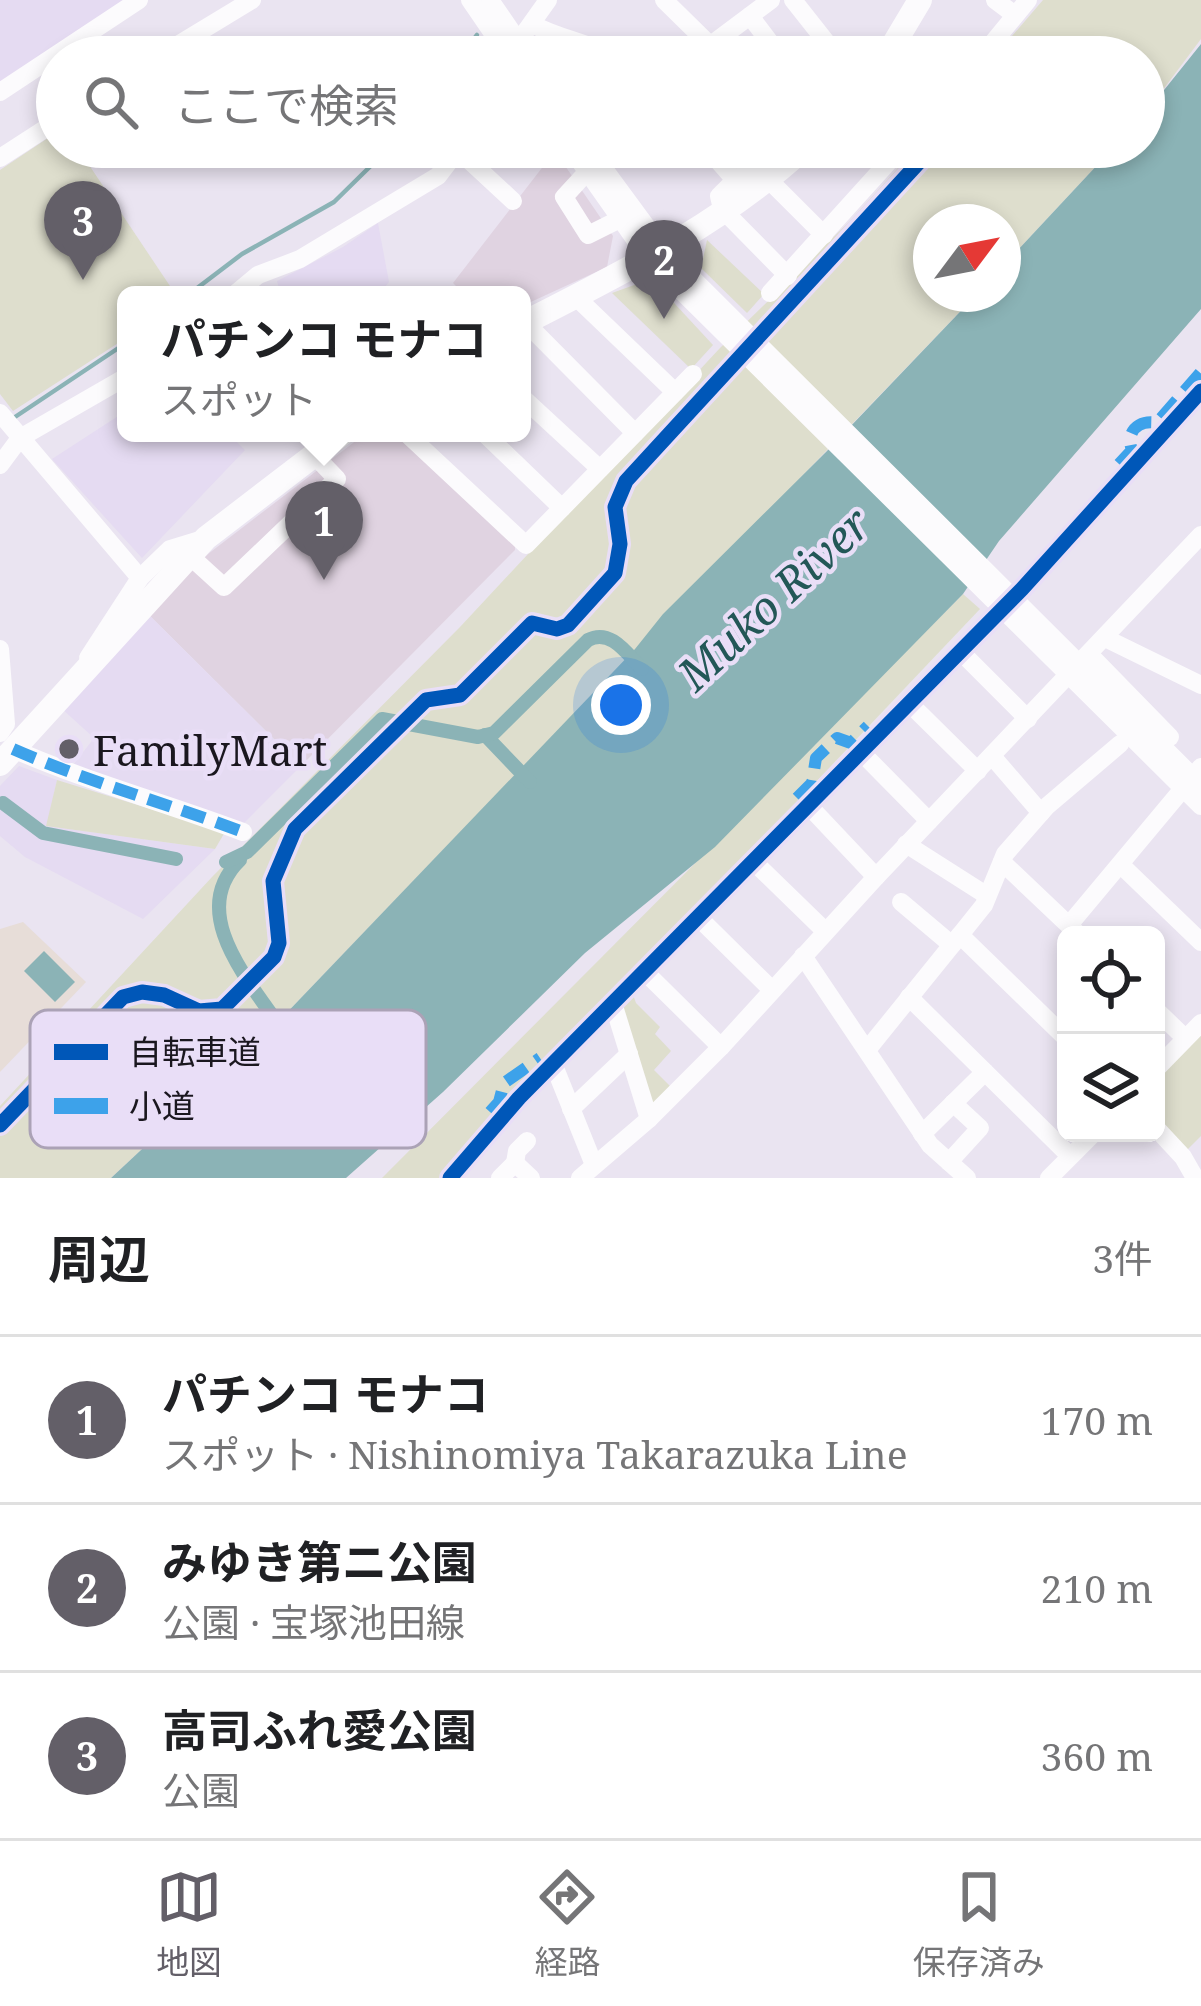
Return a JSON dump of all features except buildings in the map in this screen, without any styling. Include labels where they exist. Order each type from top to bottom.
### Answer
[{"type":"main road","points":[[902,36],[920,0]]},
{"type":"main road","points":[[531,320],[656,253],[768,179],[777,168]]},
{"type":"main road","points":[[4,749],[198,547],[332,442]]},
{"type":"street","points":[[85,36],[139,0]]},
{"type":"street","points":[[193,36],[252,0]]},
{"type":"street","points":[[470,0],[503,36]]},
{"type":"street","points":[[490,0],[509,36]]},
{"type":"street","points":[[526,36],[548,0]]},
{"type":"street","points":[[730,36],[772,0]]},
{"type":"street","points":[[794,0],[822,36]]},
{"type":"street","points":[[995,0],[1022,8],[999,36]]},
{"type":"street","points":[[667,1],[699,36]]},
{"type":"street","points":[[751,16],[766,36]]},
{"type":"street","points":[[532,25],[558,36]]},
{"type":"street","points":[[0,92],[36,68]]},
{"type":"street","points":[[0,158],[36,135]]},
{"type":"street","points":[[245,286],[423,186],[444,168]]},
{"type":"street","points":[[479,168],[513,201]]},
{"type":"street","points":[[584,168],[620,219],[1201,806]]},
{"type":"street","points":[[601,168],[656,253]]},
{"type":"street","points":[[724,168],[735,180]]},
{"type":"street","points":[[759,168],[718,196],[722,209],[788,276]]},
{"type":"street","points":[[770,293],[883,168]]},
{"type":"street","points":[[587,172],[564,196],[588,235],[620,219]]},
{"type":"street","points":[[768,179],[824,235]]},
{"type":"street","points":[[576,297],[675,392]]},
{"type":"street","points":[[531,330],[635,433]]},
{"type":"street","points":[[736,335],[1201,784]]},
{"type":"street","points":[[416,442],[526,545],[693,374]]},
{"type":"street","points":[[0,465],[20,438],[117,382]]},
{"type":"street","points":[[450,1178],[553,1064],[960,651],[1201,391]]},
{"type":"street","points":[[531,405],[600,469]]},
{"type":"street","points":[[0,412],[140,578]]},
{"type":"street","points":[[493,442],[562,508]]},
{"type":"street","points":[[76,678],[116,609],[170,549],[198,547],[224,587],[337,479],[314,455]]},
{"type":"street","points":[[553,1064],[571,1109],[587,1172],[721,1047],[875,877],[1201,535]]},
{"type":"street","points":[[1105,638],[1201,686]]},
{"type":"street","points":[[0,649],[4,749],[243,832]]},
{"type":"street","points":[[960,651],[1028,719]]},
{"type":"street","points":[[1077,926],[1169,791],[1201,768],[1090,655]]},
{"type":"street","points":[[1061,685],[1201,821]]},
{"type":"street","points":[[909,703],[1041,812]]},
{"type":"street","points":[[867,1050],[984,905],[1002,862],[1041,812],[1120,744]]},
{"type":"street","points":[[1169,791],[1158,766],[1173,751],[1184,752]]},
{"type":"street","points":[[861,752],[929,821]]},
{"type":"street","points":[[808,805],[875,877]]},
{"type":"street","points":[[906,844],[986,895]]},
{"type":"street","points":[[752,861],[825,931]]},
{"type":"street","points":[[1002,862],[1070,926]]},
{"type":"street","points":[[1121,865],[1201,942]]},
{"type":"street","points":[[901,902],[956,940],[1062,1034]]},
{"type":"street","points":[[698,916],[772,991]]},
{"type":"street","points":[[803,956],[922,1134],[967,1178]]},
{"type":"street","points":[[644,971],[721,1047]]},
{"type":"street","points":[[909,997],[1070,1156]]},
{"type":"street","points":[[613,1003],[649,1119]]},
{"type":"street","points":[[1165,1019],[1185,1038]]},
{"type":"street","points":[[1165,1059],[1201,1023]]},
{"type":"street","points":[[571,1109],[609,1067],[629,1054]]},
{"type":"street","points":[[922,1134],[985,1072]]},
{"type":"street","points":[[949,1162],[980,1128],[953,1103]]},
{"type":"street","points":[[1165,1137],[1184,1157],[1195,1178]]},
{"type":"street","points":[[500,1178],[527,1141]]},
{"type":"street","points":[[1049,1178],[1085,1142]]},
{"type":"street","points":[[515,1163],[531,1178]]},
{"type":"shaded area","points":[[0,0],[129,0],[74,36],[36,36],[36,61],[0,85]]},
{"type":"shaded area","points":[[1043,0],[1201,0],[1201,39],[1165,87],[1165,36],[1012,36]]},
{"type":"shaded area","points":[[36,146],[36,168],[91,168],[170,286],[117,286],[117,344],[13,411],[0,394],[0,170]]},
{"type":"shaded area","points":[[542,168],[567,168],[613,236],[607,267],[531,302],[531,286],[453,283]]},
{"type":"shaded area","points":[[898,168],[1094,168],[1021,247],[1021,204],[913,204],[913,312],[960,312],[289,1010],[89,1010],[212,877],[460,627],[720,348]]},
{"type":"shaded area","points":[[378,223],[389,282],[386,286],[278,286],[277,281]]},
{"type":"shaded area","points":[[707,240],[764,294],[747,313],[701,268]]},
{"type":"shaded area","points":[[637,284],[662,290],[713,345],[691,369],[612,293]]},
{"type":"shaded area","points":[[117,417],[117,442],[237,442],[245,450],[142,558],[52,459]]},
{"type":"shaded area","points":[[354,442],[408,442],[515,543],[515,550],[301,766],[148,614],[208,554]]},
{"type":"shaded area","points":[[963,594],[980,609],[440,1178],[382,1178],[412,1148],[426,1148],[426,1134]]},
{"type":"shaded area","points":[[148,614],[301,766],[243,824],[70,769],[94,738],[61,708]]},
{"type":"shaded area","points":[[19,766],[57,780],[47,826],[215,849],[143,919],[25,857],[0,836],[0,786]]},
{"type":"shaded area","points":[[57,780],[225,832],[215,849],[46,826]]},
{"type":"shaded area","points":[[23,922],[86,982],[59,1010],[30,1010],[30,1041],[0,1072],[0,929]]},
{"type":"shaded area","points":[[631,989],[636,1003],[660,1027],[655,1034],[671,1051],[654,1070],[674,1090],[653,1109],[619,1001]]},
{"type":"shaded area","points":[[1201,1032],[1201,1136],[1186,1151],[1165,1130],[1165,1068]]},
{"type":"shaded area","points":[[30,1074],[30,1148],[143,1148],[111,1178],[0,1178],[0,1106]]},
{"type":"water","name":"Muko River","points":[[1201,44],[1201,309],[999,541],[963,594],[715,847],[585,953],[426,1107],[426,1010],[289,1010],[635,649],[663,614],[960,312],[1021,312],[1021,247],[1094,168],[1165,168],[1165,89]]},
{"type":"water","points":[[44,951],[75,982],[55,1002],[24,971]]},
{"type":"water","points":[[143,1148],[380,1148],[346,1178],[111,1178]]},
{"type":"waterway","points":[[200,286],[242,254],[334,202],[369,168]]},
{"type":"waterway","points":[[15,417],[117,349]]},
{"type":"waterway","points":[[226,862],[247,852],[382,719],[478,737],[494,733],[596,637],[618,644],[642,669]]},
{"type":"waterway","points":[[485,735],[530,782]]},
{"type":"waterway","points":[[3,803],[43,833],[176,859]]},
{"type":"waterway","points":[[240,860],[225,881],[219,903],[221,926],[242,972],[268,1010]]},
{"type":"marked path","points":[[1119,464],[1132,450],[1130,438],[1135,428],[1157,423],[1201,372]]},
{"type":"marked path","points":[[797,798],[812,783],[816,758],[837,738],[851,743],[868,726]]},
{"type":"marked path","points":[[13,749],[243,832]]},
{"type":"marked path","points":[[490,1112],[499,1102],[504,1083],[540,1058]]},
{"type":"cycle path","points":[[210,1010],[222,1009],[274,957],[279,943],[273,881],[295,829],[426,700],[460,695],[532,623],[557,629],[568,625],[615,573],[620,544],[615,507],[626,481],[914,168]]},
{"type":"cycle path","points":[[450,1178],[519,1098],[1022,589],[1201,391]]},
{"type":"cycle path","points":[[111,1010],[123,997],[142,992],[164,995],[197,1010]]},
{"type":"cycle path","points":[[0,1125],[30,1094]]},
{"type":"place","name":"高司ふれ愛公園","points":[[83,280]]},
{"type":"place","name":"みゆき第ニ公園","points":[[664,319]]},
{"type":"place","name":"パチンコ モナコ","points":[[324,580]]},
{"type":"place","name":"FamilyMart","points":[[69,749]]}]
